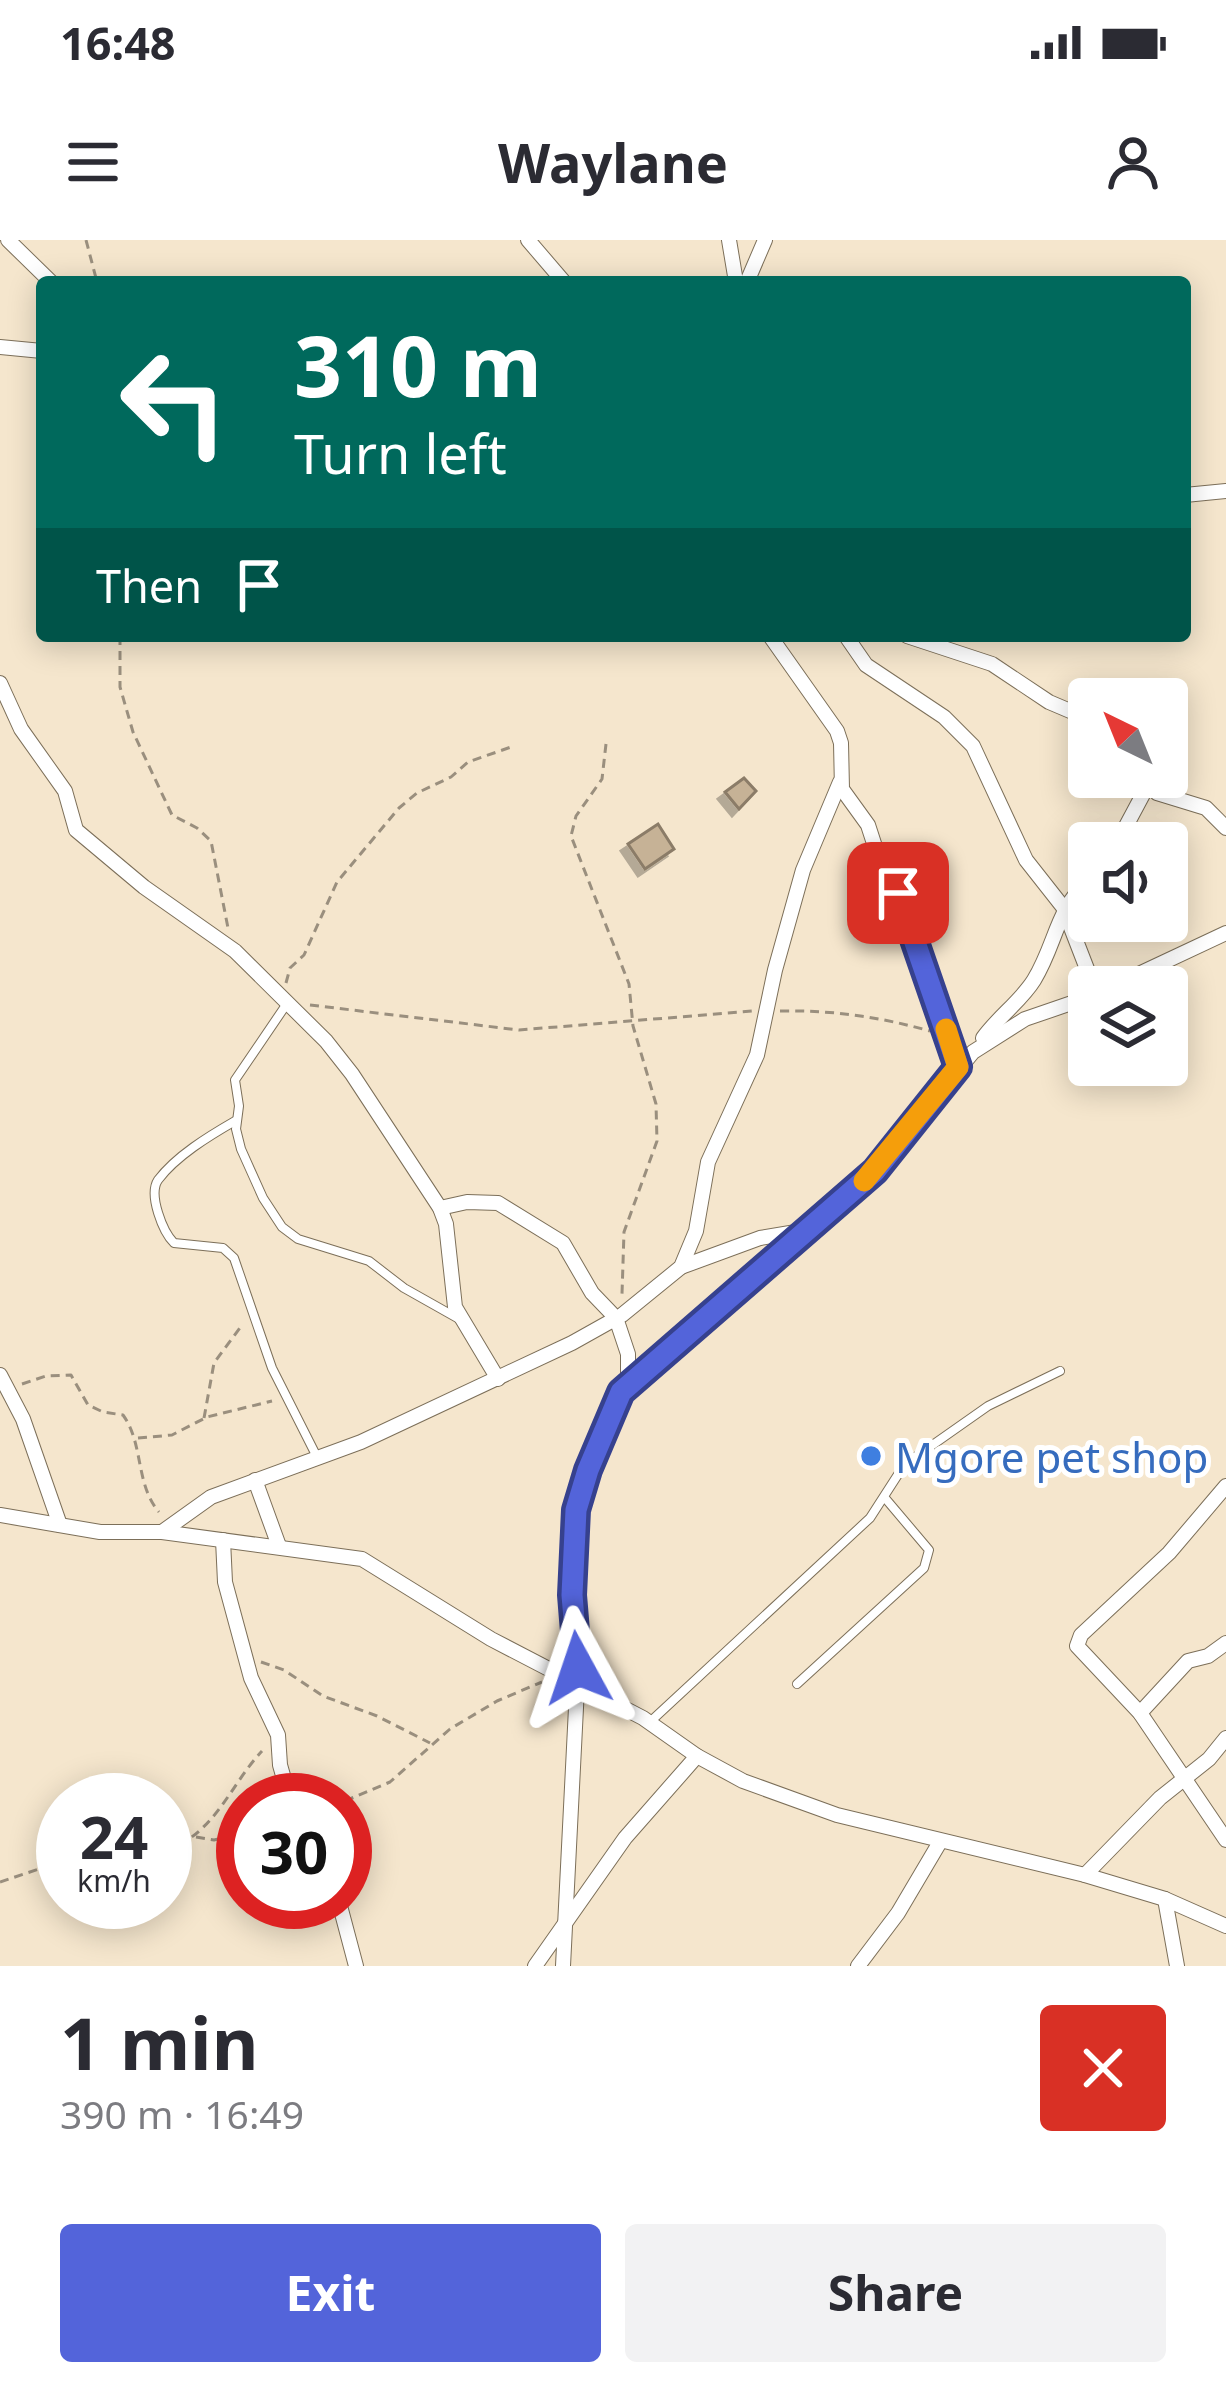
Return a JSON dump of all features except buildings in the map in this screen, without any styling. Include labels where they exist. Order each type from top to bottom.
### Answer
[{"type":"street","points":[[8,240],[45,276]]},
{"type":"street","points":[[528,240],[559,276]]},
{"type":"street","points":[[729,240],[735,276]]},
{"type":"street","points":[[750,276],[765,240]]},
{"type":"street","points":[[0,347],[36,350]]},
{"type":"street","points":[[1191,494],[1226,491]]},
{"type":"street","points":[[774,642],[837,730],[845,796],[868,825],[880,862],[898,893],[958,1067]]},
{"type":"street","points":[[850,642],[866,665],[944,717],[974,746],[1025,860],[1063,907],[1086,966]]},
{"type":"street","points":[[925,642],[992,664],[1068,710]]},
{"type":"street","points":[[0,683],[21,729],[65,791],[76,830],[144,887],[236,951],[352,1074],[440,1208],[460,1320],[498,1379]]},
{"type":"street","points":[[681,1267],[696,1231],[708,1162],[750,1073],[802,870],[840,782]]},
{"type":"street","points":[[1174,798],[1202,806],[1226,828]]},
{"type":"street","points":[[563,1966],[577,1683],[572,1595],[576,1510],[588,1470],[628,1384],[875,1171],[1003,1011],[1030,985],[1049,953],[1068,902]]},
{"type":"street","points":[[1157,966],[1225,935]]},
{"type":"street","points":[[973,1052],[1024,1019],[1068,1004]]},
{"type":"street","points":[[440,1208],[467,1202],[498,1203],[562,1243],[592,1293],[619,1317],[628,1354],[628,1384]]},
{"type":"street","points":[[167,1527],[211,1497],[318,1459],[498,1379],[619,1317],[681,1267],[760,1238],[806,1231]]},
{"type":"street","points":[[0,1375],[60,1526]]},
{"type":"street","points":[[255,1480],[279,1546]]},
{"type":"street","points":[[1226,1486],[1169,1553],[1082,1635],[1077,1646],[1140,1713],[1226,1840]]},
{"type":"street","points":[[0,1515],[100,1532],[167,1527],[223,1540],[339,1553],[371,1563],[491,1639],[650,1722],[697,1756],[743,1780],[837,1816],[1085,1875],[1165,1899],[1226,1926]]},
{"type":"street","points":[[223,1540],[225,1582],[256,1692],[278,1735],[282,1773]]},
{"type":"street","points":[[1140,1713],[1189,1661],[1208,1656],[1226,1643]]},
{"type":"street","points":[[1085,1875],[1226,1738]]},
{"type":"street","points":[[535,1966],[631,1831],[697,1756]]},
{"type":"street","points":[[858,1966],[882,1937],[940,1842]]},
{"type":"street","points":[[1165,1899],[1177,1966]]},
{"type":"street","points":[[346,1929],[356,1966]]},
{"type":"lane","points":[[288,1001],[236,1076],[241,1149],[263,1198],[288,1232],[369,1261],[404,1288],[460,1320]]},
{"type":"lane","points":[[236,1120],[202,1141],[158,1180],[154,1190],[170,1240],[229,1252],[248,1306],[318,1459]]},
{"type":"lane","points":[[650,1722],[870,1518],[914,1458],[988,1406],[1060,1370]]},
{"type":"lane","points":[[797,1684],[929,1559],[928,1550],[885,1498]]},
{"type":"path","points":[[86,240],[95,276]]},
{"type":"path","points":[[120,642],[120,687],[133,732],[172,815],[197,827],[211,842],[218,861],[222,910],[236,951]]},
{"type":"path","points":[[606,744],[602,779],[576,816],[571,836],[629,984],[632,1023],[656,1104],[657,1141],[624,1232],[619,1317]]},
{"type":"path","points":[[514,746],[468,762],[452,777],[399,808],[337,882],[304,955],[290,968],[288,1001],[519,1030],[813,1010],[866,1015],[949,1038]]},
{"type":"path","points":[[204,1419],[214,1363],[242,1325],[248,1306]]},
{"type":"path","points":[[10,1391],[46,1376],[71,1375],[88,1405],[123,1414],[137,1438],[149,1499],[167,1527]]},
{"type":"path","points":[[137,1438],[172,1435],[204,1419],[287,1396]]},
{"type":"path","points":[[244,1651],[323,1696],[377,1715],[433,1744]]},
{"type":"path","points":[[372,1789],[395,1779],[449,1729],[497,1701],[560,1674]]},
{"type":"path","points":[[194,1836],[278,1735]]},
{"type":"path","points":[[194,1836],[216,1840]]},
{"type":"path","points":[[0,1882],[36,1870]]},
{"type":"slow traffic","points":[[864,1181],[958,1067],[946,1029]]},
{"type":"place","name":"Mgore pet shop","points":[[871,1456]]},
{"type":"route","points":[[578,1668],[572,1595],[576,1510],[621,1392],[875,1171],[958,1067],[898,893]]}]
